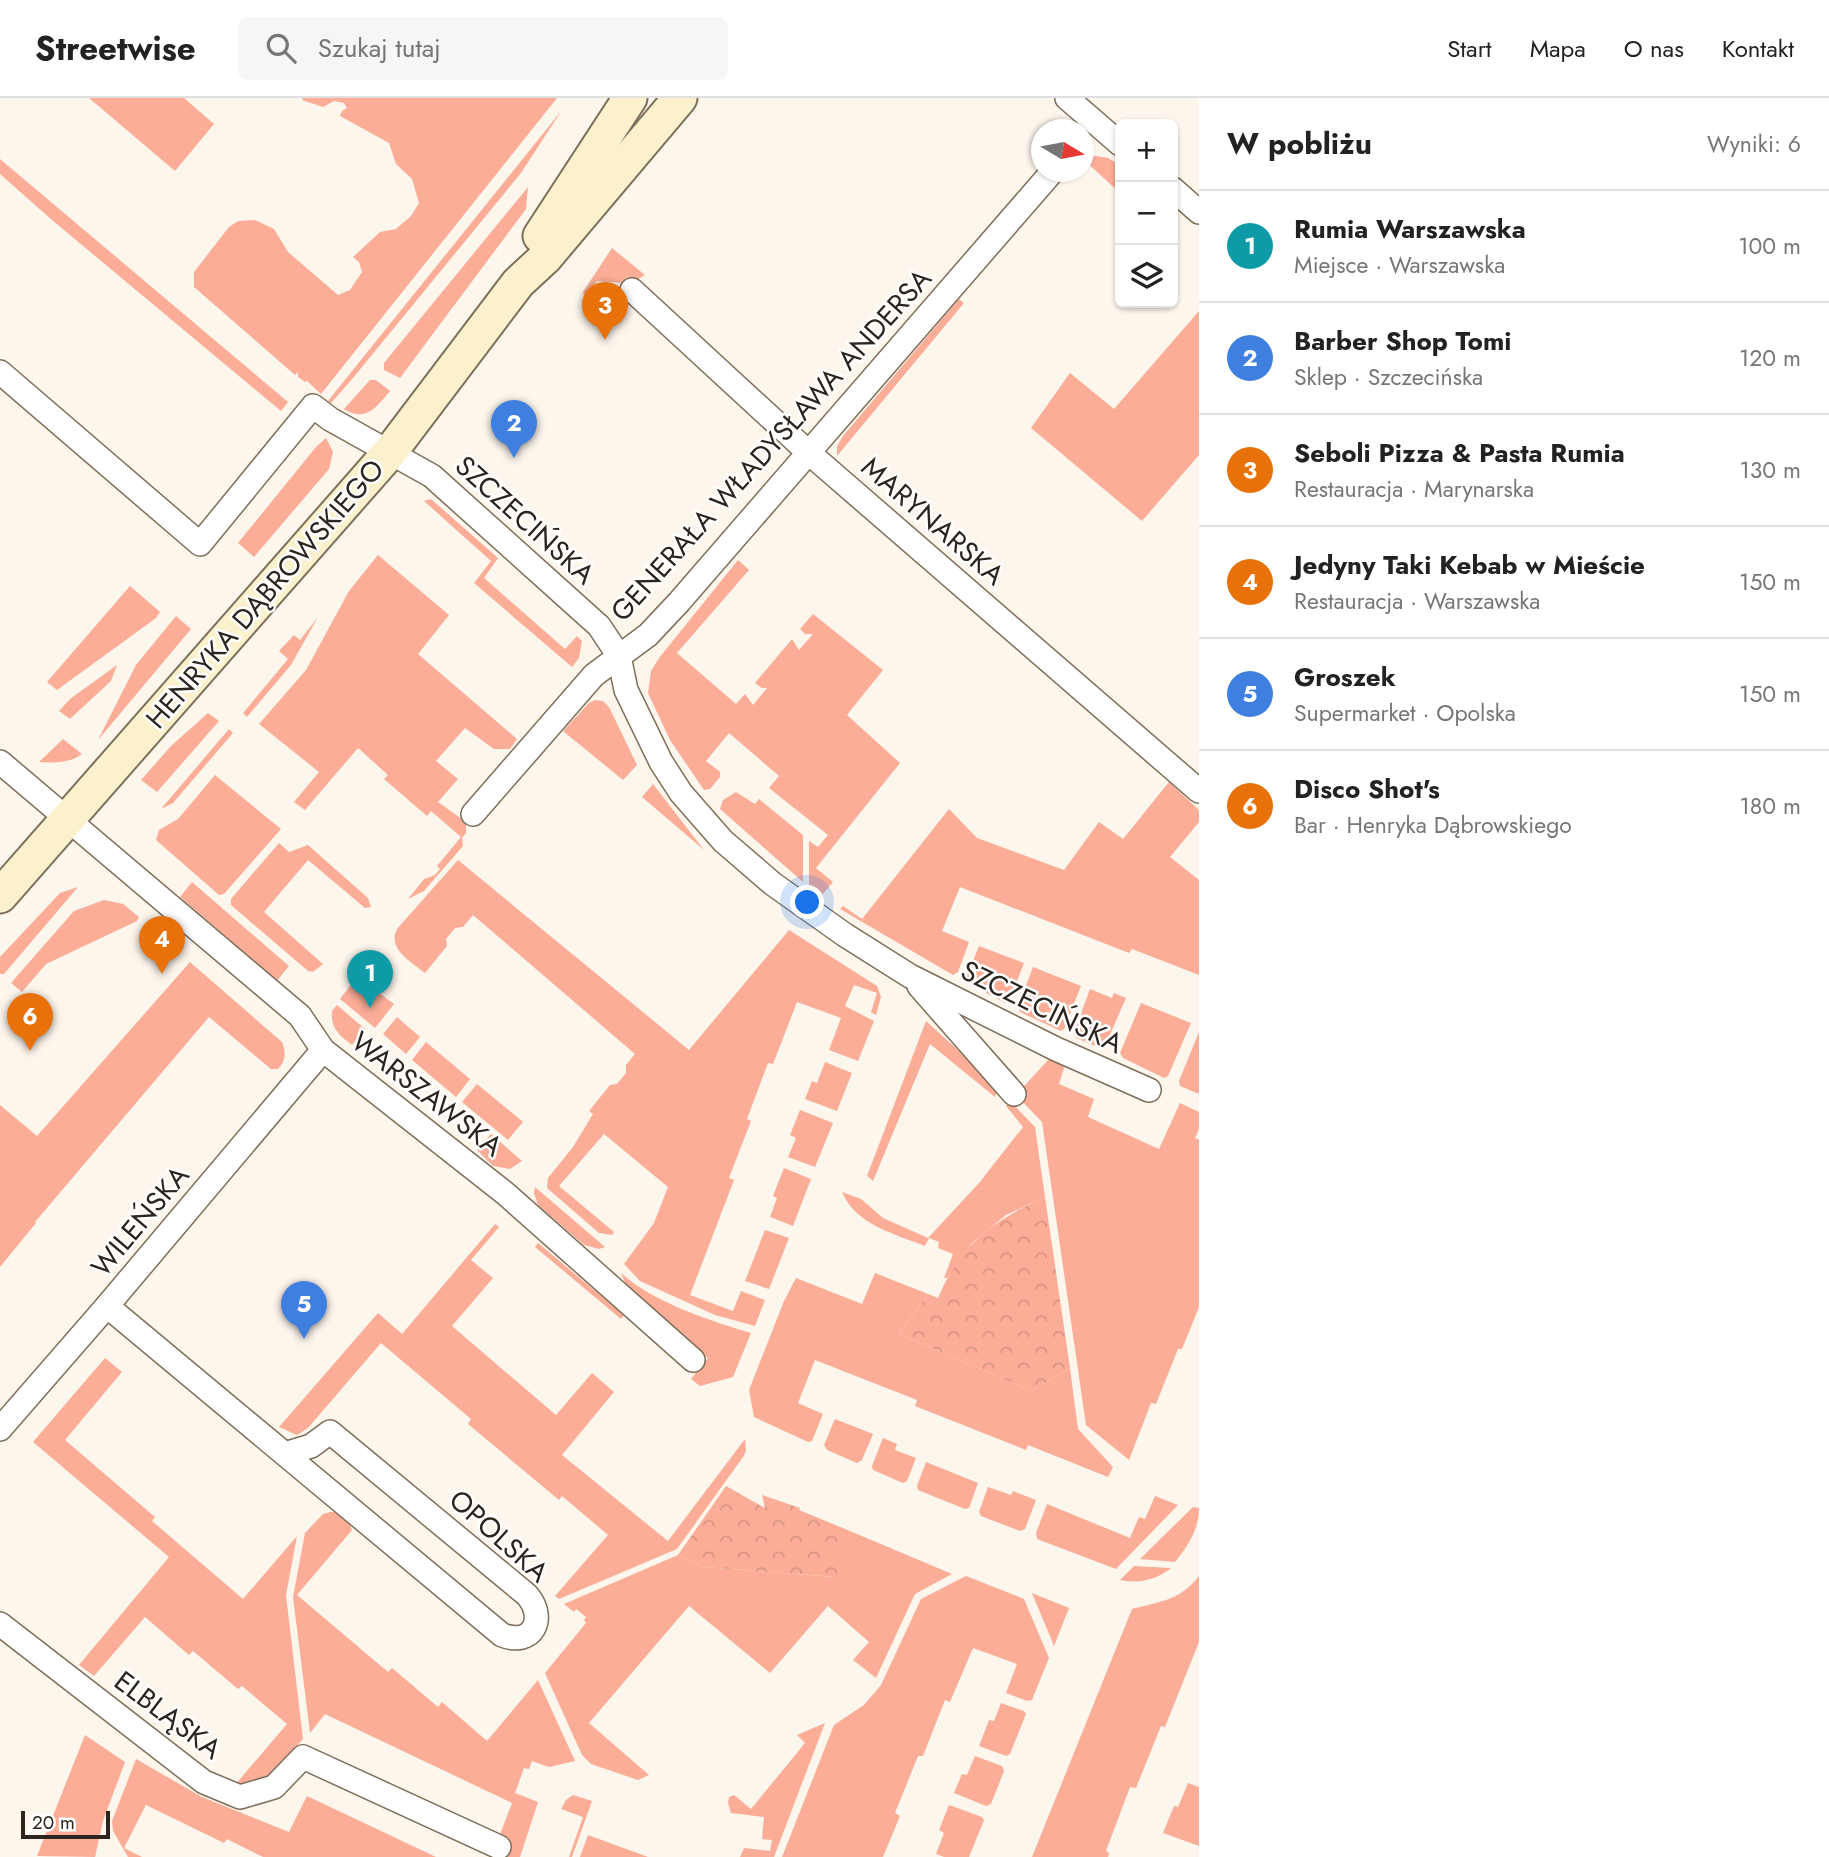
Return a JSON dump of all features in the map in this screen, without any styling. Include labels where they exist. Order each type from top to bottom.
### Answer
[{"type":"street","name":"HENRYKA DĄBROWSKIEGO","points":[[518,283],[533,247],[630,98]]},
{"type":"street","name":"HENRYKA DĄBROWSKIEGO","points":[[0,896],[390,452],[518,283],[545,258],[680,98]]},
{"type":"street","points":[[1067,98],[1082,119]]},
{"type":"street","points":[[1094,131],[1115,142]]},
{"type":"street","name":"GENERAŁA WŁADYSŁAWA ANDERSA","points":[[473,814],[594,675],[648,635],[679,602],[1043,182]]},
{"type":"street","points":[[1178,193],[1199,212]]},
{"type":"street","name":"MARYNARSKA","points":[[632,290],[809,453],[1199,790]]},
{"type":"street","name":"SZCZECIŃSKA","points":[[0,372],[200,544],[313,406],[330,419],[432,476],[598,626],[619,656],[626,690],[661,762],[681,793],[723,841],[782,891],[910,976],[1056,1049],[1149,1090]]},
{"type":"street","name":"WARSZAWSKA","points":[[0,762],[300,1016],[323,1050],[506,1194],[693,1360]]},
{"type":"street","name":"SZCZECIŃSKA","points":[[910,976],[1014,1094]]},
{"type":"street","name":"WILEŃSKA","points":[[0,1429],[323,1050]]},
{"type":"street","name":"OPOLSKA","points":[[107,1306],[285,1454],[502,1634],[515,1640],[531,1632],[536,1623],[536,1613],[534,1602],[527,1595],[330,1432],[311,1446],[285,1454]]},
{"type":"street","name":"ELBLĄSKA","points":[[0,1624],[204,1782],[240,1797],[274,1787],[303,1757],[499,1847]]},
{"type":"green space","points":[[89,98],[184,98],[214,124],[175,171]]},
{"type":"green space","points":[[557,98],[321,394],[307,381],[298,377],[298,372],[295,375],[194,287],[194,272],[229,227],[238,221],[255,220],[274,229],[288,252],[338,295],[350,290],[362,272],[359,262],[353,257],[380,232],[396,229],[411,216],[419,203],[412,179],[396,164],[389,143],[340,116],[347,108],[344,103],[334,101],[323,107],[302,100]]},
{"type":"green space","points":[[562,110],[521,173],[353,378],[331,403],[328,401]]},
{"type":"green space","points":[[1094,156],[1115,162],[1115,188],[1094,169]]},
{"type":"green space","points":[[0,159],[288,402],[281,411],[0,174]]},
{"type":"green space","points":[[528,187],[526,209],[400,378],[384,370],[384,363]]},
{"type":"green space","points":[[612,248],[645,275],[633,282],[627,277],[622,283],[597,281],[585,298],[583,292]]},
{"type":"green space","points":[[959,299],[964,303],[837,456],[837,446],[843,436]]},
{"type":"green space","points":[[1199,311],[1199,455],[1142,521],[1031,428],[1070,373],[1114,409]]},
{"type":"green space","points":[[370,380],[376,380],[390,391],[364,414],[351,413],[344,409]]},
{"type":"green space","points":[[326,438],[333,452],[329,469],[254,557],[238,543]]},
{"type":"green space","points":[[431,499],[498,558],[484,578],[565,649],[577,636],[582,641],[579,658],[572,667],[474,583],[491,561],[424,501]]},
{"type":"green space","points":[[378,555],[449,615],[418,654],[517,739],[510,749],[494,749],[465,728],[436,761],[458,779],[438,802],[466,822],[466,833],[462,838],[463,846],[424,891],[408,899],[424,879],[435,875],[440,869],[437,866],[461,837],[431,811],[427,816],[384,779],[388,775],[358,748],[305,810],[294,802],[319,772],[259,724],[306,670],[349,591]]},
{"type":"green space","points":[[738,560],[749,570],[677,653],[736,704],[745,694],[753,705],[767,688],[755,683],[792,639],[799,650],[813,634],[805,634],[800,629],[813,614],[883,670],[847,715],[900,763],[816,868],[833,882],[822,895],[809,887],[809,841],[818,847],[828,835],[769,788],[779,776],[729,733],[706,761],[720,772],[720,777],[710,789],[704,790],[670,740],[648,693],[651,671],[659,658]]},
{"type":"green space","points":[[130,586],[160,612],[156,618],[57,690],[47,682]]},
{"type":"green space","points":[[176,616],[191,629],[98,740],[136,665]]},
{"type":"green space","points":[[318,617],[291,665],[247,717],[243,713],[288,659],[279,651],[294,635],[300,640]]},
{"type":"green space","points":[[117,665],[111,681],[70,719],[59,711],[70,699]]},
{"type":"green space","points":[[595,700],[603,701],[609,707],[637,765],[623,780],[563,731]]},
{"type":"green space","points":[[208,713],[219,721],[157,792],[141,780],[171,746]]},
{"type":"green space","points":[[229,729],[233,733],[173,803],[161,809]]},
{"type":"green space","points":[[63,739],[82,754],[67,761],[39,762]]},
{"type":"green space","points":[[215,775],[281,829],[224,894],[219,895],[156,840],[159,830],[178,819]]},
{"type":"green space","points":[[1169,782],[1199,810],[1199,822],[1170,857],[1199,880],[1199,975],[1132,949],[1129,953],[960,887],[942,931],[969,942],[958,972],[953,975],[840,909],[843,906],[862,919],[949,809],[977,838],[1064,870],[1099,822],[1123,839]]},
{"type":"green space","points":[[653,784],[704,850],[642,797]]},
{"type":"green space","points":[[736,792],[755,804],[759,799],[803,835],[803,882],[720,809],[723,800]]},
{"type":"green space","points":[[279,843],[289,852],[308,845],[368,898],[371,907],[365,908],[308,860],[264,912],[323,964],[313,972],[308,971],[231,905],[231,899]]},
{"type":"green space","points":[[458,860],[689,1050],[789,930],[877,986],[881,997],[876,1015],[871,1012],[877,993],[854,985],[845,1006],[874,1021],[858,1061],[829,1050],[841,1018],[797,1002],[773,1064],[768,1063],[747,1119],[751,1121],[729,1178],[734,1180],[690,1295],[733,1311],[741,1291],[765,1300],[755,1326],[715,1315],[640,1281],[624,1264],[654,1223],[668,1187],[604,1134],[559,1186],[614,1232],[612,1235],[599,1233],[547,1188],[548,1178],[573,1147],[593,1114],[589,1111],[610,1085],[617,1084],[626,1073],[626,1065],[635,1054],[473,915],[463,927],[455,928],[446,939],[447,946],[425,973],[407,960],[395,943],[397,929]]},
{"type":"green space","points":[[192,882],[289,966],[277,981],[180,897]]},
{"type":"green space","points":[[78,887],[4,974],[0,974],[0,957],[60,893]]},
{"type":"green space","points":[[104,900],[123,904],[139,917],[137,921],[46,964],[22,992],[11,983],[74,911]]},
{"type":"green space","points":[[979,946],[1024,963],[1009,1002],[1005,1003],[968,983],[966,978]]},
{"type":"green space","points":[[190,962],[282,1042],[283,1063],[278,1069],[271,1069],[209,1017],[0,1267],[0,1105],[37,1136]]},
{"type":"green space","points":[[1033,967],[1081,986],[1061,1031],[1020,1012],[1018,1007]]},
{"type":"green space","points":[[364,972],[385,978],[375,990],[394,1004],[375,1028],[340,999],[359,974]]},
{"type":"green space","points":[[1090,989],[1112,998],[1114,993],[1126,998],[1105,1046],[1100,1048],[1076,1038],[1074,1033]]},
{"type":"green space","points":[[1141,1003],[1191,1023],[1168,1076],[1164,1078],[1123,1058],[1120,1053]]},
{"type":"green space","points":[[337,1005],[365,1029],[352,1045],[334,1027],[332,1011]]},
{"type":"green space","points":[[397,1017],[420,1037],[406,1054],[383,1034]]},
{"type":"green space","points":[[926,1021],[970,1061],[997,1091],[995,1097],[930,1044],[873,1181],[867,1176]]},
{"type":"green space","points":[[1199,1032],[1199,1094],[1180,1086],[1179,1081]]},
{"type":"green space","points":[[426,1042],[470,1079],[456,1097],[412,1060]]},
{"type":"green space","points":[[1049,1059],[1065,1065],[1059,1084],[1094,1099],[1088,1117],[1159,1149],[1180,1103],[1199,1112],[1199,1129],[1195,1138],[1199,1140],[1199,1307],[1182,1349],[1178,1349],[1156,1404],[1151,1403],[1129,1460],[1086,1425],[1042,1122],[1016,1095]]},
{"type":"green space","points":[[825,1062],[852,1073],[837,1111],[805,1099],[812,1081],[817,1083]]},
{"type":"green space","points":[[477,1084],[523,1122],[508,1140],[462,1102]]},
{"type":"green space","points":[[1010,1101],[1035,1127],[1045,1197],[1006,1215],[972,1243],[947,1278],[944,1278],[953,1254],[938,1248],[939,1242],[929,1238],[925,1246],[889,1232],[857,1213],[848,1203],[842,1192],[861,1199],[883,1218],[928,1238],[979,1183],[1023,1127],[1006,1106]]},
{"type":"green space","points":[[800,1110],[833,1123],[815,1167],[788,1157],[796,1138],[790,1135]]},
{"type":"green space","points":[[491,1134],[522,1161],[510,1169],[493,1166],[477,1150]]},
{"type":"green space","points":[[784,1168],[811,1179],[793,1226],[770,1217],[777,1198],[773,1196]]},
{"type":"green space","points":[[535,1187],[605,1247],[599,1249],[584,1245],[538,1205]]},
{"type":"green space","points":[[1045,1197],[1070,1368],[1032,1391],[899,1334],[928,1294],[938,1298],[957,1262],[968,1248],[994,1225]]},
{"type":"green space","points":[[495,1224],[499,1227],[471,1260],[493,1278],[452,1326],[556,1415],[592,1373],[614,1392],[562,1455],[668,1541],[745,1439],[746,1451],[743,1457],[677,1549],[559,1599],[555,1596],[608,1535],[562,1496],[559,1500],[468,1424],[471,1419],[381,1343],[308,1428],[297,1435],[279,1427],[378,1313],[402,1334]]},
{"type":"green space","points":[[765,1230],[789,1238],[769,1289],[745,1281]]},
{"type":"green space","points":[[538,1243],[624,1315],[621,1319],[535,1247]]},
{"type":"green space","points":[[621,1273],[665,1302],[751,1333],[733,1377],[700,1386],[691,1379],[708,1358],[628,1290]]},
{"type":"green space","points":[[875,1273],[928,1294],[899,1334],[1032,1391],[1070,1368],[1078,1429],[1113,1467],[1108,1477],[1028,1445],[1026,1450],[915,1406],[917,1400],[815,1360],[798,1403],[823,1414],[812,1441],[808,1442],[754,1417],[749,1390],[784,1301],[796,1278],[862,1304]]},
{"type":"green space","points":[[105,1358],[122,1372],[65,1440],[155,1517],[152,1521],[243,1599],[297,1536],[286,1595],[303,1739],[266,1781],[257,1786],[235,1785],[287,1724],[242,1686],[238,1689],[193,1651],[189,1655],[145,1617],[94,1676],[79,1665],[169,1557],[33,1442]]},
{"type":"green space","points":[[835,1419],[873,1434],[862,1460],[857,1463],[827,1450],[824,1445]]},
{"type":"green space","points":[[883,1438],[897,1444],[895,1450],[916,1458],[907,1481],[903,1483],[873,1470],[872,1466]]},
{"type":"green space","points":[[926,1462],[978,1483],[969,1508],[965,1509],[918,1490]]},
{"type":"green space","points":[[726,1486],[765,1508],[762,1495],[800,1508],[799,1510],[850,1531],[836,1577],[704,1567],[678,1555]]},
{"type":"green space","points":[[988,1487],[1011,1495],[1013,1491],[1036,1500],[1025,1529],[1020,1531],[981,1516],[979,1512]]},
{"type":"green space","points":[[1155,1496],[1178,1505],[1116,1569],[1037,1539],[1036,1533],[1047,1504],[1130,1538],[1139,1517],[1145,1519]]},
{"type":"green space","points":[[1193,1507],[1199,1508],[1195,1530],[1175,1562],[1140,1559]]},
{"type":"green space","points":[[337,1512],[352,1530],[297,1595],[388,1672],[392,1668],[438,1707],[442,1702],[487,1741],[538,1680],[575,1761],[549,1767],[532,1761],[529,1769],[524,1768],[515,1793],[538,1802],[520,1857],[508,1857],[499,1837],[512,1803],[325,1714],[310,1733],[293,1597],[305,1533],[323,1514]]},
{"type":"green space","points":[[850,1531],[952,1574],[915,1594],[876,1678],[853,1660],[869,1642],[828,1606],[770,1673],[689,1606],[589,1723],[649,1775],[638,1780],[591,1764],[582,1755],[545,1673],[586,1623],[586,1617],[564,1604],[678,1555],[704,1567],[835,1577]]},
{"type":"green space","points":[[1134,1566],[1171,1568],[1147,1580],[1120,1580]]},
{"type":"green space","points":[[966,1576],[1024,1599],[1049,1658],[1032,1700],[1027,1701],[1006,1693],[1017,1664],[973,1648],[950,1702],[945,1700],[923,1756],[918,1756],[895,1813],[900,1816],[883,1857],[782,1857],[834,1725],[864,1705],[881,1685],[921,1599]]},
{"type":"green space","points":[[1199,1576],[1199,1642],[1165,1727],[1161,1726],[1136,1788],[1130,1787],[1106,1851],[1109,1853],[1108,1857],[1032,1857],[1132,1609],[1177,1595]]},
{"type":"green space","points":[[1032,1593],[1069,1608],[1054,1646]]},
{"type":"green space","points":[[1001,1703],[1026,1714],[1010,1754],[1006,1756],[979,1746],[989,1720],[994,1721]]},
{"type":"green space","points":[[825,1723],[774,1857],[740,1857],[744,1848],[770,1851],[772,1840],[762,1839],[764,1817],[731,1813],[729,1797],[734,1795],[751,1809],[805,1743],[797,1735]]},
{"type":"green space","points":[[85,1735],[125,1762],[103,1821],[95,1857],[37,1856]]},
{"type":"green space","points":[[975,1756],[1002,1766],[1004,1771],[991,1804],[986,1806],[954,1793],[962,1774],[967,1775]]},
{"type":"green space","points":[[136,1759],[202,1797],[289,1832],[307,1796],[436,1857],[263,1857],[227,1839],[224,1843],[146,1805],[124,1848],[142,1857],[128,1857],[113,1831],[112,1821]]},
{"type":"green space","points":[[1188,1783],[1199,1787],[1199,1846],[1163,1833],[1174,1806],[1178,1807]]},
{"type":"green space","points":[[573,1795],[592,1801],[572,1857],[569,1857],[583,1817],[561,1809]]},
{"type":"green space","points":[[949,1805],[984,1820],[969,1857],[944,1857],[936,1854],[944,1833],[939,1830]]},
{"type":"green space","points":[[588,1835],[648,1857],[580,1857]]},
{"type":"place","name":"Seboli Pizza & Pasta Rumia","points":[[605,340]]},
{"type":"place","name":"Barber Shop Tomi","points":[[514,458]]},
{"type":"place","name":"Jedyny Taki Kebab w Mieście","points":[[162,974]]},
{"type":"place","name":"Rumia Warszawska","points":[[370,1008]]},
{"type":"place","name":"Disco Shot's","points":[[30,1051]]},
{"type":"place","name":"Groszek","points":[[304,1339]]}]
